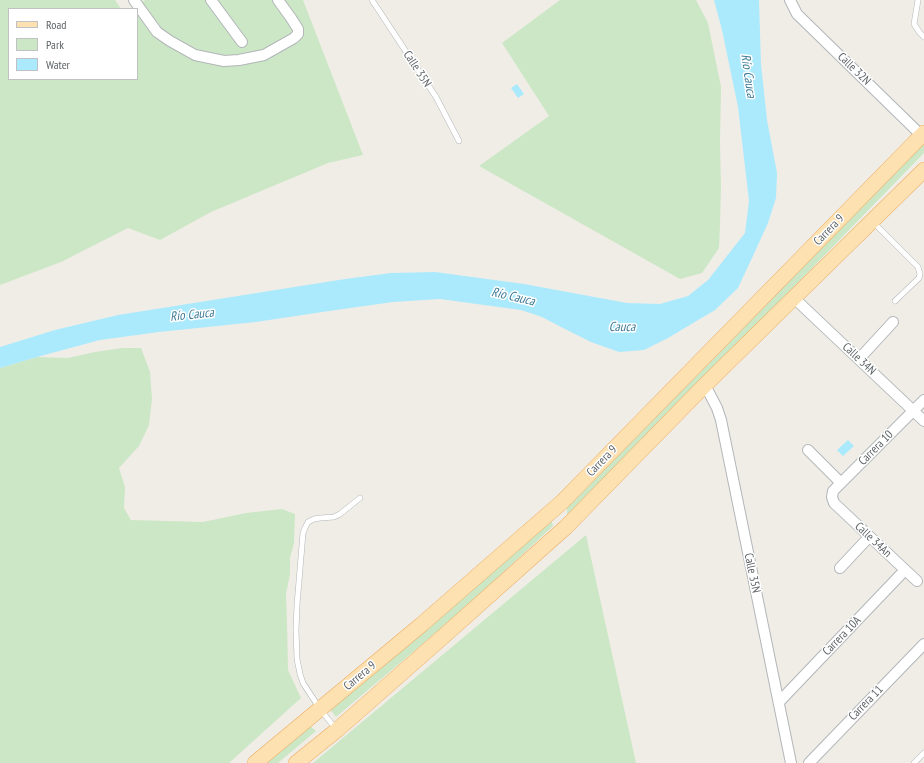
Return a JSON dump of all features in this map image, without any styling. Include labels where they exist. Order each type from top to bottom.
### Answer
[{"type":"main road","name":"Carrera 9","points":[[255,763],[421,625],[562,502],[923,134]]},
{"type":"main road","name":"Carrera 9","points":[[296,763],[337,730],[566,527],[705,385],[922,174]]},
{"type":"main road","points":[[562,502],[560,519],[561,524],[566,527]]},
{"type":"street","points":[[134,0],[157,32],[170,41],[196,55],[224,61],[239,60],[264,55],[294,38],[298,34],[298,30],[291,18],[278,0]]},
{"type":"street","name":"Calle 32N","points":[[790,0],[797,14],[923,134]]},
{"type":"street","points":[[214,1],[242,42]]},
{"type":"street","name":"Calle 34N","points":[[794,298],[924,420]]},
{"type":"street","points":[[859,359],[893,322]]},
{"type":"street","name":"Calle 35N","points":[[705,385],[717,408],[721,420],[791,763]]},
{"type":"street","name":"Carrera 10","points":[[832,497],[833,491],[924,400]]},
{"type":"street","points":[[808,450],[841,483]]},
{"type":"street","name":"Calle 34An","points":[[832,497],[834,503],[917,581]]},
{"type":"street","points":[[840,568],[869,537]]},
{"type":"street","name":"Carrera 10A","points":[[779,702],[905,570]]},
{"type":"street","name":"Carrera 11","points":[[809,763],[924,644]]},
{"type":"lane","name":"Calle 35N","points":[[372,0],[436,97],[459,141]]},
{"type":"lane","points":[[918,0],[914,24],[924,37]]},
{"type":"lane","points":[[872,222],[918,267],[920,274],[919,278],[895,301]]},
{"type":"lane","points":[[337,730],[320,709],[303,683],[297,658],[297,605],[303,533],[308,522],[314,519],[334,517],[360,498]]},
{"type":"lane","points":[[914,763],[924,753]]},
{"type":"green space","points":[[0,0],[115,0],[120,8],[8,8],[8,80],[138,80],[138,8],[133,8],[145,0],[303,0],[363,155],[328,163],[211,212],[160,240],[128,228],[61,262],[0,285]]},
{"type":"green space","points":[[560,0],[696,0],[708,23],[721,87],[721,186],[719,248],[702,273],[680,279],[479,166],[549,116],[502,43]]},
{"type":"green space","points":[[924,143],[924,153],[567,517],[567,508],[735,337],[790,278]]},
{"type":"green space","points":[[122,348],[141,348],[150,372],[152,399],[149,425],[139,446],[119,468],[125,487],[124,508],[131,520],[203,522],[246,513],[282,509],[295,514],[294,543],[290,558],[290,574],[286,594],[288,670],[301,698],[229,763],[0,763],[0,368],[37,357],[68,358]]},
{"type":"green space","points":[[551,520],[553,526],[465,608],[336,717],[329,708]]},
{"type":"green space","points":[[586,535],[636,763],[313,763]]},
{"type":"green space","points":[[310,726],[316,731],[278,763],[265,763]]},
{"type":"water","name":"Cauca","points":[[714,0],[759,0],[761,64],[767,120],[777,173],[776,198],[768,223],[738,288],[715,310],[668,338],[644,350],[619,352],[591,342],[542,317],[521,310],[440,299],[393,302],[256,322],[100,340],[0,368],[0,347],[55,330],[118,315],[391,273],[435,272],[524,284],[627,303],[660,304],[688,296],[708,280],[745,233],[749,201],[738,107],[722,30]]},
{"type":"water","points":[[517,84],[524,94],[518,98],[511,88]]},
{"type":"water","points":[[848,440],[854,446],[843,456],[837,450]]},
{"type":"water label","name":"Río Cauca","points":[[748,76]]},
{"type":"water label","name":"Río Cauca","points":[[513,297]]},
{"type":"water label","name":"Río Cauca","points":[[192,315]]}]
